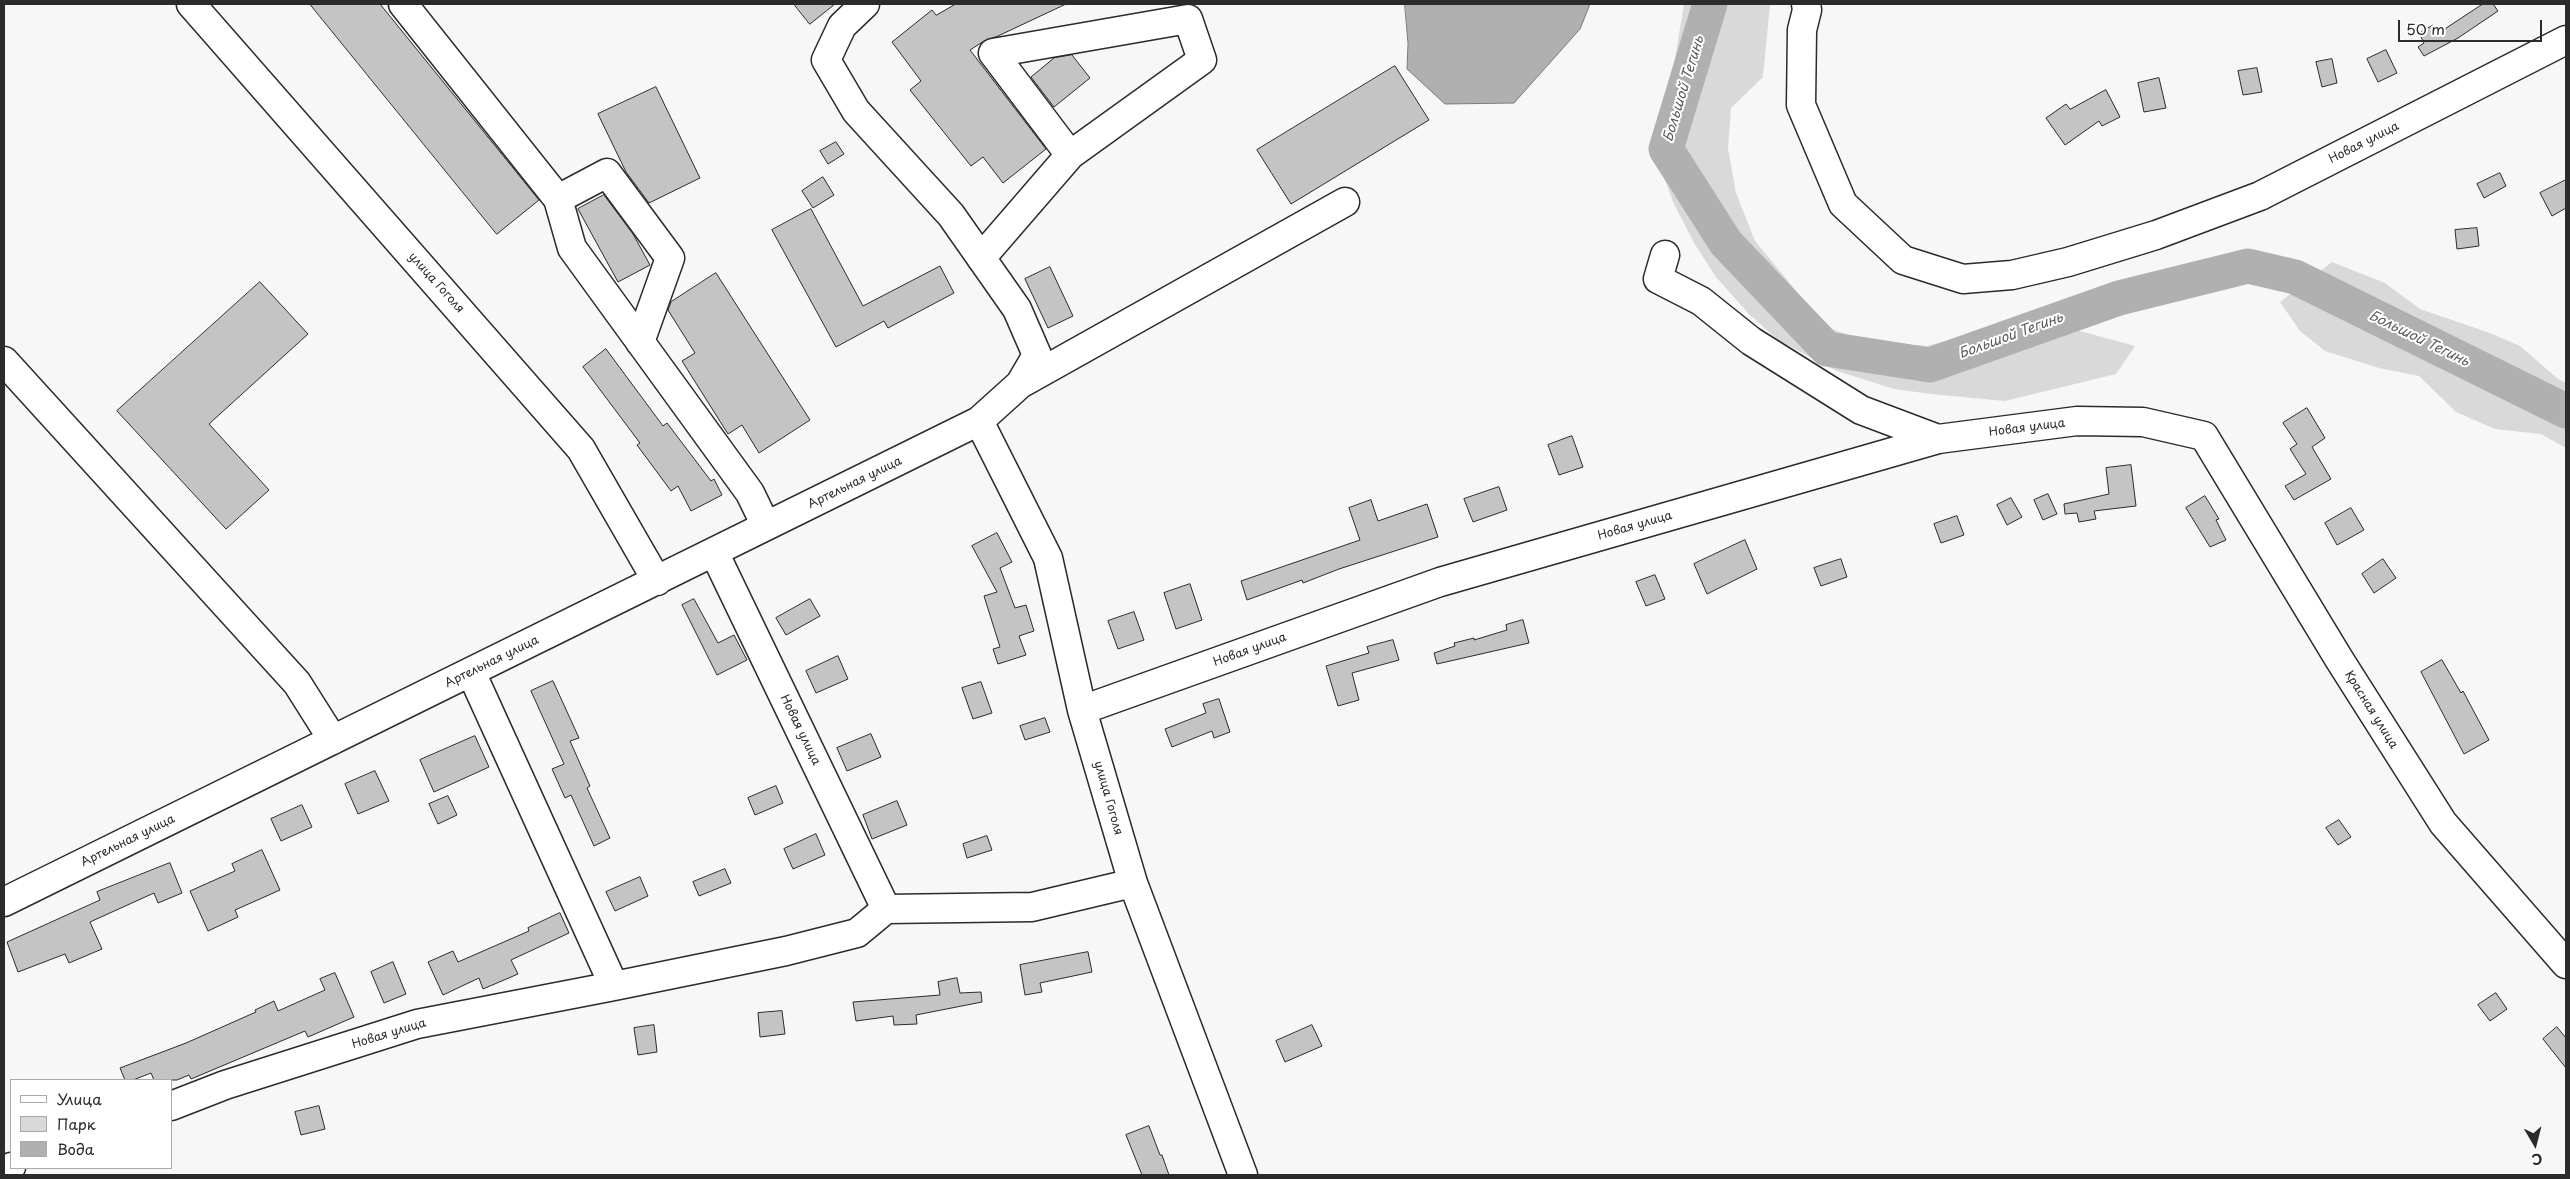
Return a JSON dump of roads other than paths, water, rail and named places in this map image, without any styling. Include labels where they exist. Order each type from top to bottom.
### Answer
[{"type":"street","name":"улица Гоголя","points":[[191,4],[581,449],[657,580]]},
{"type":"street","points":[[403,4],[558,199],[572,248],[750,493],[766,526]]},
{"type":"street","points":[[865,4],[842,26],[826,60],[856,111],[951,216],[1017,309],[1037,354],[1020,384]]},
{"type":"street","name":"Новая улица","points":[[1806,4],[1807,10],[1802,30],[1801,105],[1843,204],[1902,260],[1963,279],[2012,274],[2068,262],[2156,235],[2260,196],[2566,40]]},
{"type":"street","points":[[981,258],[1070,155],[1202,60],[1188,19],[993,53],[1070,155]]},
{"type":"street","points":[[558,199],[607,173],[670,258],[640,342]]},
{"type":"street","points":[[1020,384],[1345,202]]},
{"type":"street","points":[[1665,255],[1658,279],[1701,301],[1751,341],[1861,410],[1938,439]]},
{"type":"street","points":[[4,361],[297,683],[333,740]]},
{"type":"street","name":"Артельная улица","points":[[4,902],[979,421],[1020,384]]},
{"type":"street","name":"улица Гоголя","points":[[979,421],[1048,558],[1082,710],[1133,883],[1243,1175]]},
{"type":"street","name":"Новая улица","points":[[1082,710],[1440,582],[1938,439],[2077,421],[2143,422],[2204,436]]},
{"type":"street","name":"Красная улица","points":[[2204,436],[2339,659],[2443,823],[2566,964]]},
{"type":"street","name":"Новая улица","points":[[172,1106],[225,1085],[417,1024],[614,986],[858,933],[886,909],[714,552]]},
{"type":"street","points":[[471,672],[614,986]]},
{"type":"street","points":[[886,909],[1032,907],[1133,883]]},
{"type":"water","points":[[1405,4],[1590,4],[1580,29],[1514,103],[1445,104],[1407,69],[1408,44]]},
{"type":"waterway","name":"Большой Тегинь","points":[[1710,4],[1666,149],[1726,243],[1827,349],[1930,365],[2119,298],[2248,266],[2295,277],[2566,411]]}]
